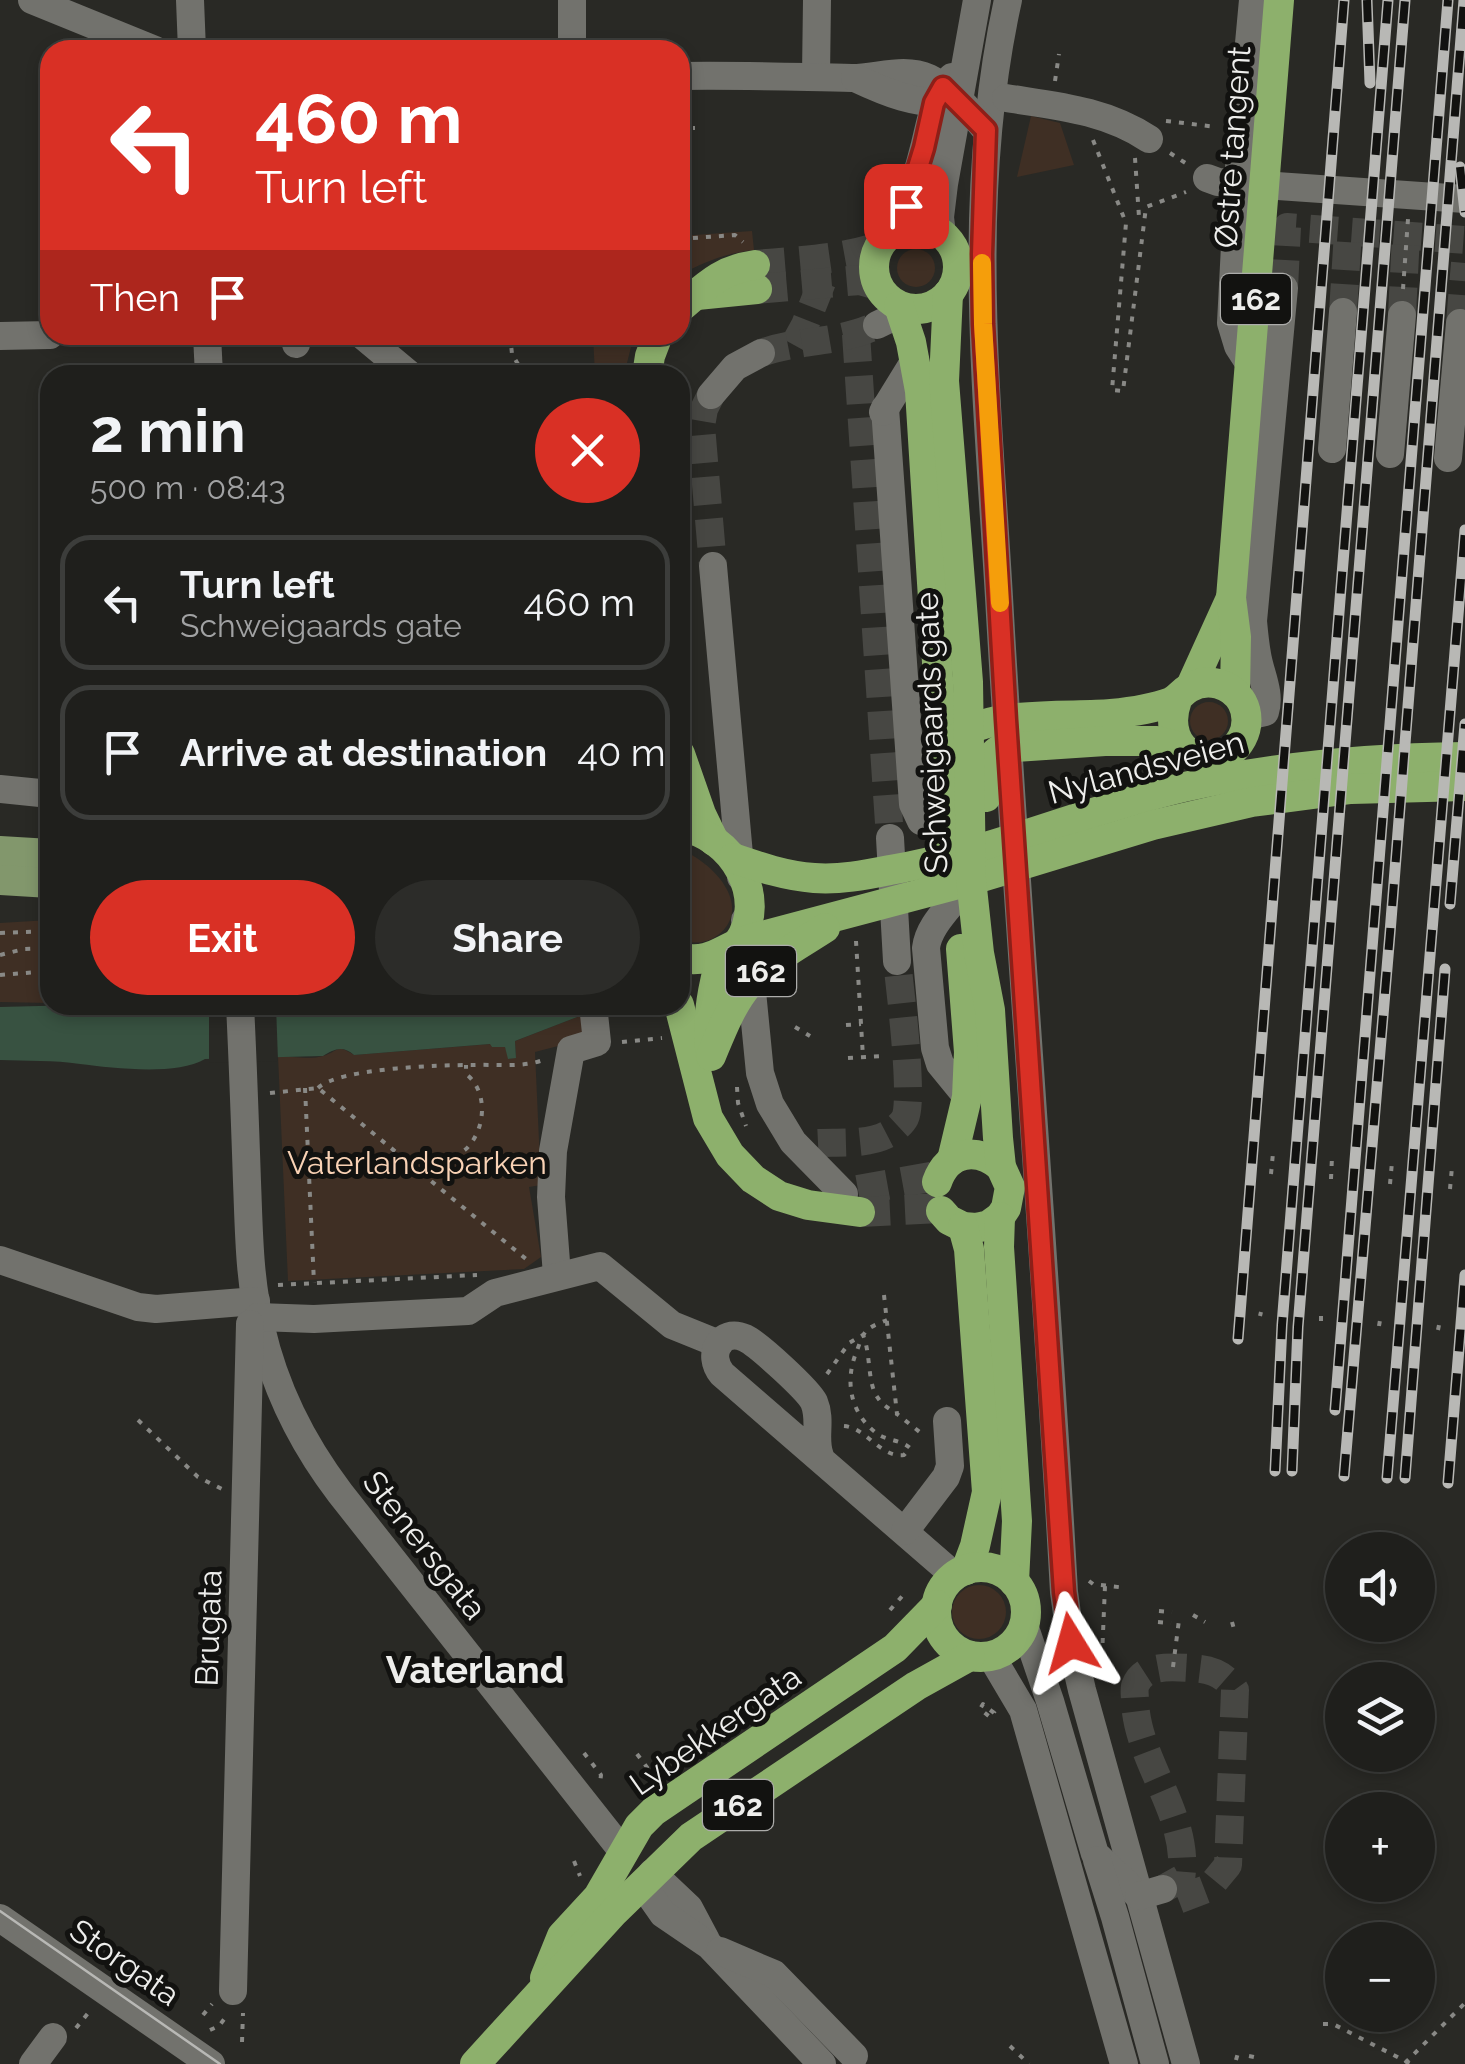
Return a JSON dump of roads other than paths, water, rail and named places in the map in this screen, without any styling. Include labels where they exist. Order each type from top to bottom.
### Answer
[{"type":"highway","name":"Østre tangent","points":[[1241,704],[1231,598],[1279,0]]},
{"type":"highway","points":[[896,230],[920,226],[942,234],[953,248],[958,264],[948,294],[931,306],[897,313]]},
{"type":"highway","name":"162","points":[[896,230],[880,247],[874,266],[878,284],[897,313]]},
{"type":"highway","points":[[690,300],[753,267]]},
{"type":"highway","name":"Schweigaards gate","points":[[948,294],[944,382],[968,682],[994,729],[971,878],[990,1010],[998,1138],[1010,1198],[1000,1217],[999,1247],[1017,1520],[1014,1582]]},
{"type":"highway","name":"Schweigaards gate","points":[[897,313],[915,360],[920,391],[944,774],[969,1052],[968,1097],[945,1189],[969,1249],[987,1492],[974,1546],[960,1573]]},
{"type":"highway","name":"Østre tangent","points":[[1184,693],[1231,598]]},
{"type":"highway","points":[[944,774],[952,746],[961,734],[994,729],[1148,709],[1202,682],[1225,686],[1241,704],[1246,729],[1231,752],[1205,758],[1157,741],[994,729]]},
{"type":"highway","name":"162","points":[[1181,747],[1172,732],[1171,715],[1184,693]]},
{"type":"highway","name":"Nylandsveien","points":[[690,829],[698,830],[723,850],[778,872],[828,879],[961,854],[1146,797],[1248,774],[1348,761],[1465,757]]},
{"type":"highway","name":"162","points":[[690,783],[723,850],[747,885],[752,906],[747,928],[730,948],[713,990],[708,1025],[711,1056],[704,1106]]},
{"type":"highway","name":"Nylandsveien","points":[[690,958],[706,959],[730,948],[849,923],[1153,825],[1252,802],[1351,790],[1465,786]]},
{"type":"highway","name":"162","points":[[711,1056],[749,983],[773,962],[849,923]]},
{"type":"highway","name":"162","points":[[681,1015],[704,1106],[730,1155],[753,1179],[779,1196],[808,1205],[846,1200]]},
{"type":"highway","points":[[1000,1217],[976,1228],[945,1189],[964,1155],[991,1158],[1002,1167]]},
{"type":"highway","points":[[960,1573],[990,1568],[1003,1573],[1023,1596],[1025,1618]]},
{"type":"highway","name":"162","points":[[937,1605],[942,1590],[960,1573]]},
{"type":"highway","points":[[937,1605],[940,1630],[947,1641],[956,1650],[980,1656]]},
{"type":"highway","name":"Lybekkergata","points":[[539,1995],[562,1936],[598,1897],[638,1826],[895,1648],[937,1605]]},
{"type":"highway","name":"162","points":[[980,1656],[1011,1646],[1019,1637],[1025,1618]]},
{"type":"highway","name":"Lybekkergata","points":[[475,2064],[647,1878],[691,1837],[916,1686],[980,1656]]},
{"type":"highway","points":[[624,1852],[647,1878]]},
{"type":"main road","points":[[0,851],[40,853]]},
{"type":"main road","points":[[0,880],[40,882]]},
{"type":"street","points":[[32,0],[131,40]]},
{"type":"street","points":[[190,0],[192,40]]},
{"type":"street","points":[[572,0],[572,40]]},
{"type":"street","points":[[816,76],[817,0]]},
{"type":"street","points":[[896,230],[945,97],[964,64],[976,0]]},
{"type":"street","points":[[1008,0],[986,130],[982,243],[994,729],[1064,1592],[1082,1690],[1116,1814],[1153,1900],[1186,2064]]},
{"type":"street","points":[[1250,366],[1231,323],[1241,130],[1254,0]]},
{"type":"street","points":[[690,76],[855,78],[918,102],[945,97],[986,130]]},
{"type":"street","points":[[942,234],[945,97]]},
{"type":"street","points":[[1006,98],[1095,113],[1149,139]]},
{"type":"street","points":[[1213,181],[1465,199]]},
{"type":"street","points":[[958,264],[982,243]]},
{"type":"street","points":[[1241,704],[1265,712],[1267,705],[1253,621],[1284,288]]},
{"type":"street","points":[[1390,454],[1402,308]]},
{"type":"street","points":[[1332,448],[1342,312]]},
{"type":"street","points":[[1448,458],[1460,322]]},
{"type":"street","points":[[0,336],[40,334]]},
{"type":"street","points":[[374,345],[398,365]]},
{"type":"street","points":[[712,395],[735,367],[761,353]]},
{"type":"street","points":[[915,360],[884,410],[913,804],[916,816],[950,845]]},
{"type":"street","points":[[714,566],[760,1074],[770,1104],[805,1143],[846,1200]]},
{"type":"street","points":[[0,790],[40,793]]},
{"type":"street","points":[[890,838],[897,961]]},
{"type":"street","name":"Brugata","points":[[233,1991],[247,1490],[261,1301],[252,1268],[240,1015]]},
{"type":"street","points":[[557,1274],[551,1198],[553,1151],[571,1050],[597,1042],[594,1015]]},
{"type":"street","points":[[0,1260],[138,1307],[261,1301],[314,1319],[468,1310],[495,1293],[600,1266],[672,1325],[718,1344]]},
{"type":"street","name":"Stenersgata","points":[[261,1301],[269,1357],[303,1440],[327,1476],[624,1852]]},
{"type":"street","points":[[820,1456],[818,1416],[808,1392],[749,1340],[733,1336],[718,1344],[714,1360],[722,1374],[904,1531],[960,1573]]},
{"type":"street","points":[[904,1531],[946,1477],[950,1466],[948,1421]]},
{"type":"street","points":[[1064,1592],[1025,1618],[1155,2064]]},
{"type":"street","points":[[980,1656],[1023,1710],[1124,2064]]},
{"type":"street","points":[[1075,1891],[1116,1814]]},
{"type":"street","points":[[1095,1854],[1153,1900]]},
{"type":"street","points":[[647,1878],[663,1914],[710,1946],[774,1974],[854,2056]]},
{"type":"street","points":[[1075,1891],[1110,1901],[1153,1900]]},
{"type":"street","name":"Storgata","points":[[0,1918],[211,2064]]},
{"type":"street","points":[[710,1946],[822,2064]]},
{"type":"street","points":[[33,2064],[64,2033]]},
{"type":"tunnel","points":[[1284,288],[1287,227],[1465,240]]},
{"type":"tunnel","points":[[1343,312],[1348,232]]},
{"type":"tunnel","points":[[1402,315],[1406,235]]},
{"type":"tunnel","points":[[755,265],[833,257],[879,247]]},
{"type":"tunnel","points":[[1460,323],[1465,263]]},
{"type":"tunnel","points":[[757,289],[860,280],[878,285]]},
{"type":"tunnel","points":[[794,345],[822,282]]},
{"type":"tunnel","points":[[761,353],[871,328]]},
{"type":"tunnel","points":[[856,334],[890,838]]},
{"type":"tunnel","points":[[711,395],[701,426],[713,566]]},
{"type":"tunnel","points":[[818,1143],[880,1138],[905,1118],[907,1068],[897,961]]},
{"type":"tunnel","points":[[858,1190],[936,1176]]},
{"type":"tunnel","points":[[860,1212],[940,1208]]},
{"type":"tunnel","points":[[1163,1889],[1181,1879],[1182,1856],[1171,1811],[1144,1746],[1135,1686],[1144,1674],[1158,1668],[1203,1669],[1220,1675],[1235,1690],[1228,1865],[1209,1888],[1167,1904]]},
{"type":"tram line","points":[[0,1911],[220,2064]]},
{"type":"railway","points":[[1238,1339],[1344,0]]},
{"type":"railway","points":[[1367,0],[1370,83]]},
{"type":"railway","points":[[1275,1471],[1282,1325],[1388,0]]},
{"type":"railway","points":[[1292,1471],[1298,1327],[1405,0]]},
{"type":"railway","points":[[1335,1410],[1448,0]]},
{"type":"railway","points":[[1344,1476],[1464,0]]},
{"type":"railway","points":[[1460,167],[1465,212]]},
{"type":"railway","points":[[1387,1478],[1465,530]]},
{"type":"railway","points":[[1450,904],[1465,724]]},
{"type":"railway","points":[[1405,1478],[1445,969]]},
{"type":"railway","points":[[1448,1483],[1465,1275]]},
{"type":"district","name":"Vaterland","points":[[475,1669]]},
{"type":"park label","name":"Vaterlandsparken","points":[[417,1162]]}]
